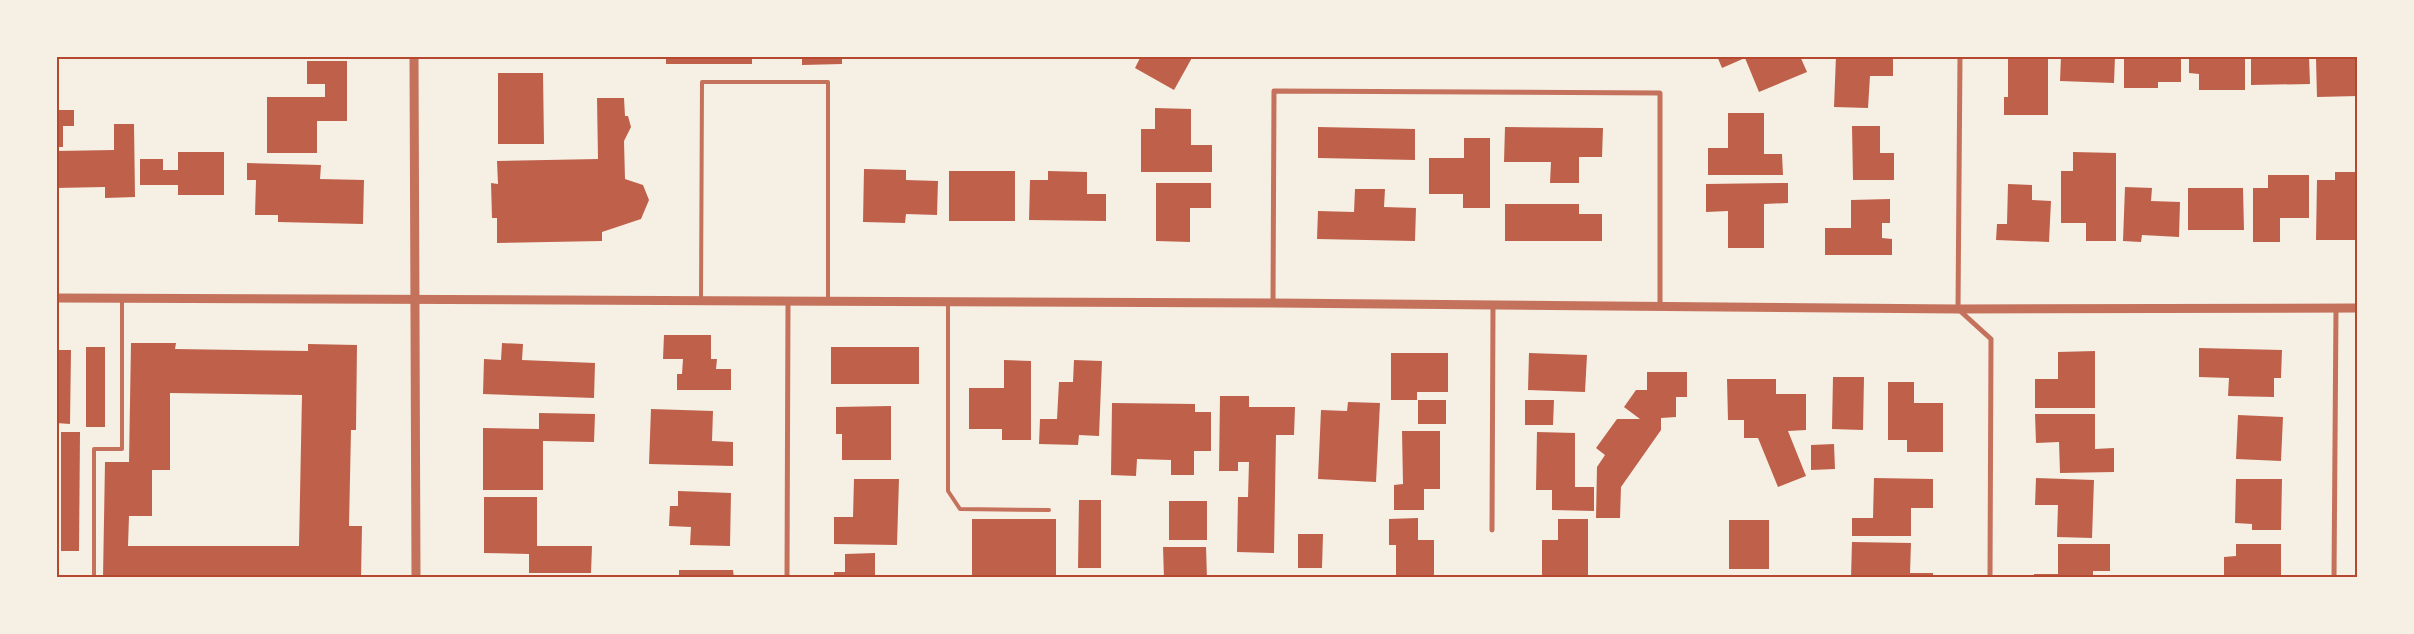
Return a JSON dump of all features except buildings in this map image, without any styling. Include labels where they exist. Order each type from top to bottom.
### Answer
[{"type":"street","points":[[414,56],[416,578]]},
{"type":"street","points":[[1960,56],[1958,309],[1991,338],[1990,578]]},
{"type":"street","points":[[1273,303],[1274,91],[1660,93],[1660,307]]},
{"type":"street","points":[[56,298],[416,301],[1273,303],[1958,309],[2358,308]]},
{"type":"street","points":[[787,578],[788,302]]},
{"type":"street","points":[[1492,530],[1493,306]]},
{"type":"street","points":[[2334,578],[2336,308]]},
{"type":"lane","points":[[701,302],[702,82],[828,82],[828,302]]},
{"type":"lane","points":[[94,578],[94,449],[122,449],[122,299]]},
{"type":"lane","points":[[948,303],[948,491],[960,509],[1049,510]]}]
